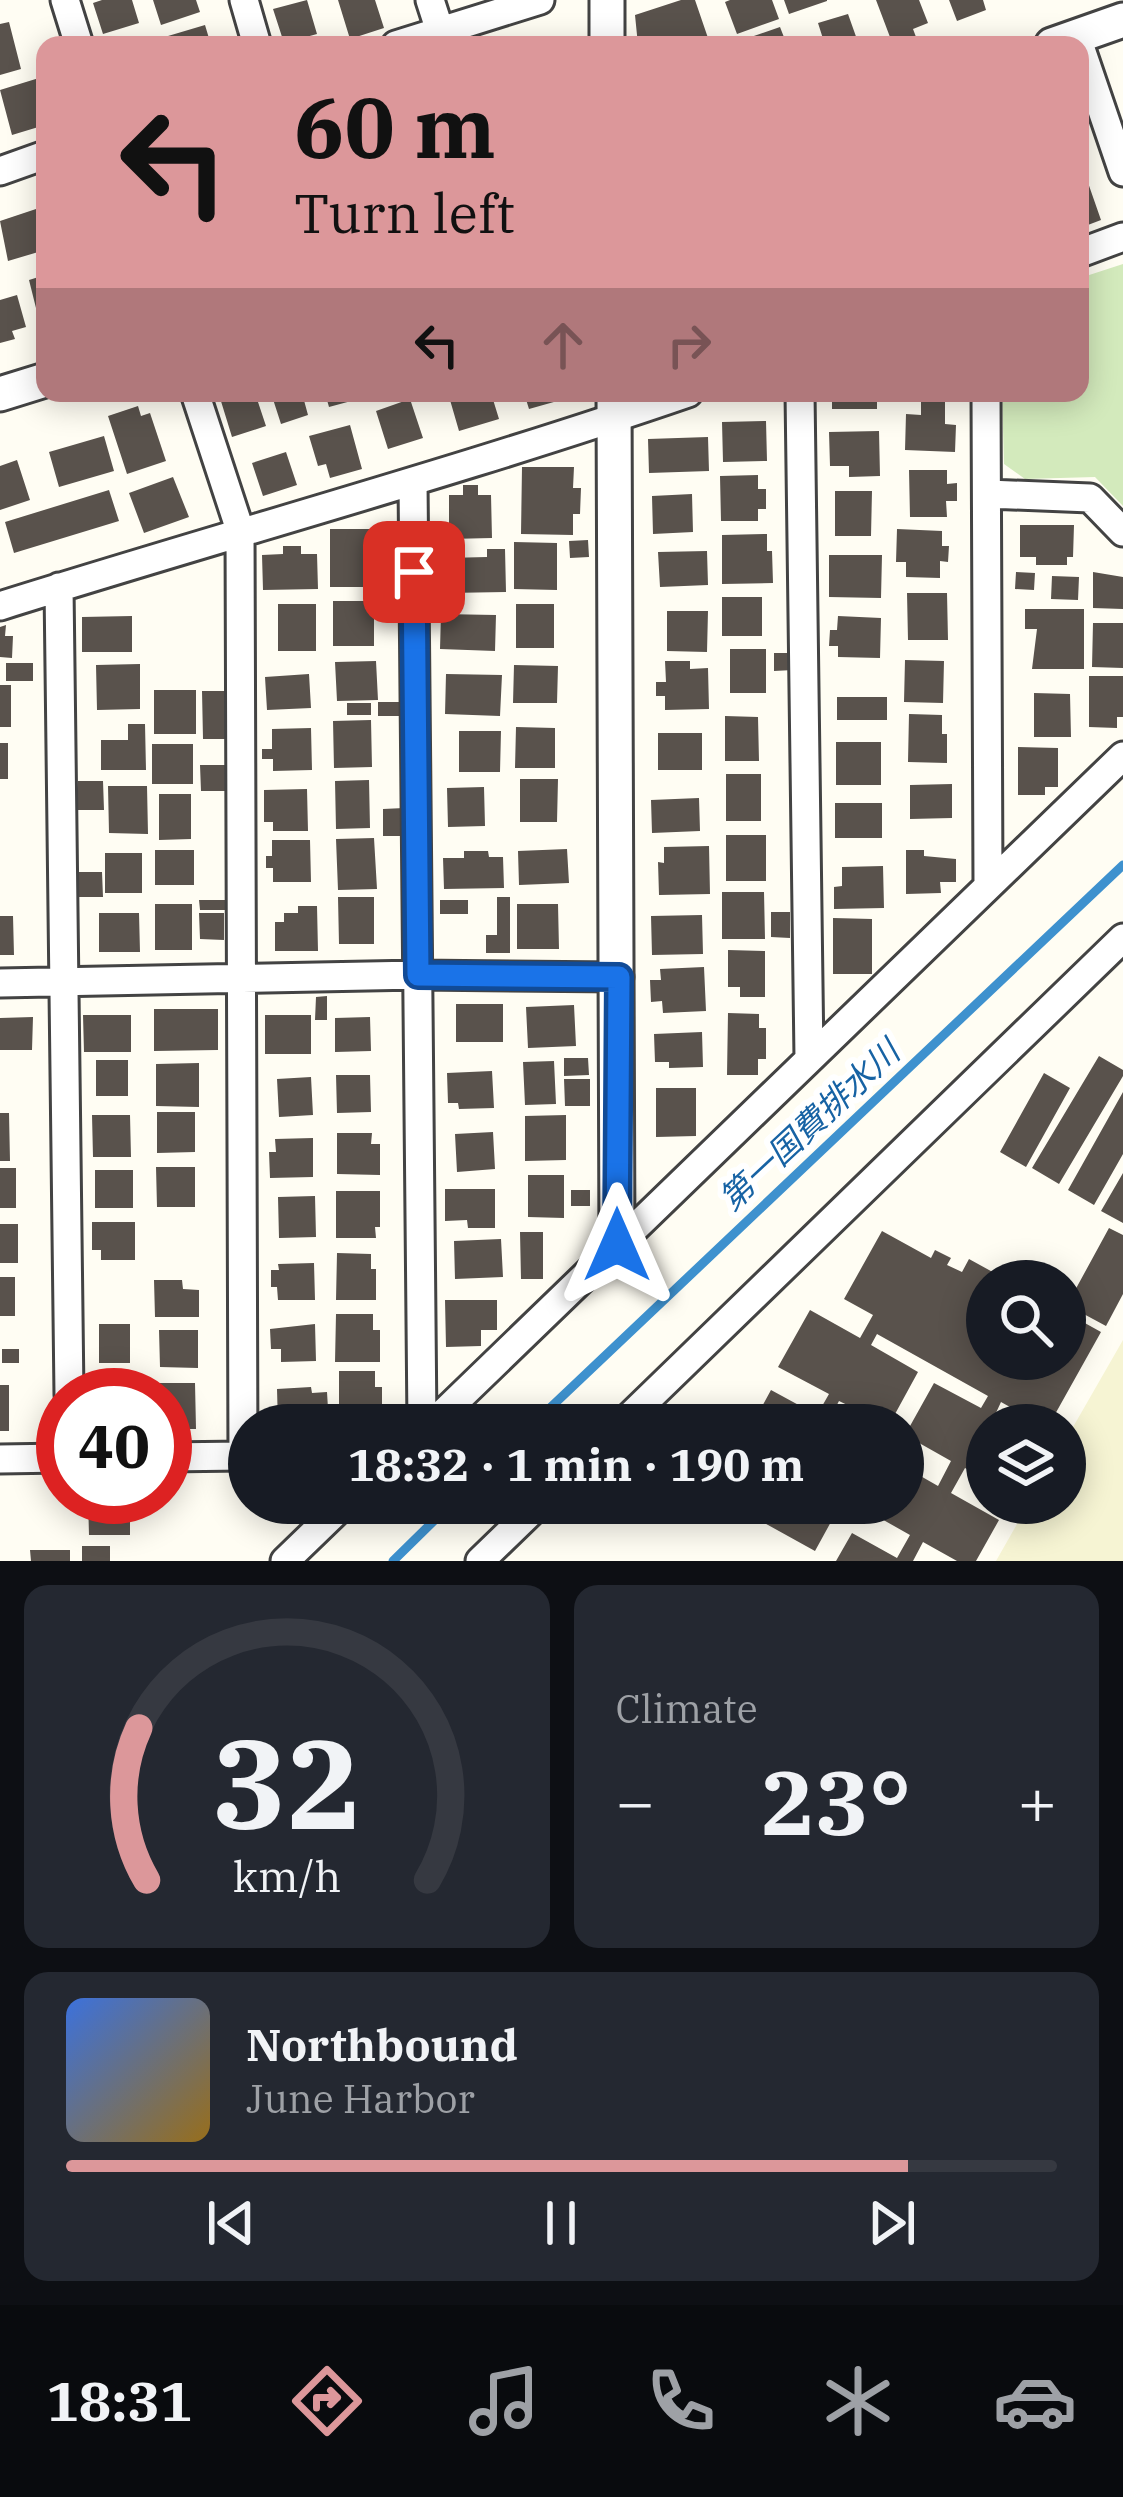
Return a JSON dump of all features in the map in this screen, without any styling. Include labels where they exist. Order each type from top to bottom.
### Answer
[{"type":"street","points":[[64,0],[76,36]]},
{"type":"street","points":[[244,0],[254,36]]},
{"type":"street","points":[[430,0],[440,31]]},
{"type":"street","points":[[424,36],[540,0]]},
{"type":"street","points":[[607,0],[607,36]]},
{"type":"street","points":[[1088,36],[1123,20]]},
{"type":"street","points":[[1089,86],[1123,172]]},
{"type":"street","points":[[0,171],[36,158]]},
{"type":"street","points":[[1089,250],[1123,237]]},
{"type":"street","points":[[0,394],[36,383]]},
{"type":"street","points":[[198,402],[240,530],[246,1404]]},
{"type":"street","points":[[800,402],[809,1058]]},
{"type":"street","points":[[986,402],[988,883]]},
{"type":"street","points":[[0,606],[240,530],[413,482],[615,405],[617,1245]]},
{"type":"street","points":[[413,482],[422,1404]]},
{"type":"street","points":[[988,494],[1090,498],[1123,532]]},
{"type":"street","points":[[59,587],[69,1368]]},
{"type":"street","points":[[453,1404],[1123,757]]},
{"type":"street","points":[[642,1404],[1123,938]]},
{"type":"street","points":[[0,983],[418,975],[619,977]]},
{"type":"street","points":[[192,1457],[228,1456]]},
{"type":"street","points":[[0,1459],[36,1458]]},
{"type":"street","points":[[286,1561],[324,1524]]},
{"type":"street","points":[[480,1561],[518,1524]]},
{"type":"shaded area","points":[[1123,1340],[1123,1561],[996,1561],[1017,1524],[1086,1524],[1086,1404]]},
{"type":"green space","points":[[1123,264],[1123,506],[1095,477],[1025,479],[1004,464],[1002,402],[1089,402],[1089,275]]},
{"type":"building","points":[[132,0],[139,23],[103,34],[93,3]]},
{"type":"building","points":[[153,0],[196,0],[200,12],[161,25]]},
{"type":"building","points":[[307,0],[317,34],[282,36],[273,9]]},
{"type":"building","points":[[338,0],[375,0],[384,28],[349,36]]},
{"type":"building","points":[[695,0],[707,36],[637,36],[635,15]]},
{"type":"building","points":[[772,0],[779,19],[737,34],[725,2]]},
{"type":"building","points":[[784,0],[827,0],[827,1],[789,14]]},
{"type":"building","points":[[876,0],[919,0],[928,23],[913,29],[916,36],[890,36]]},
{"type":"building","points":[[949,0],[983,0],[986,10],[957,21]]},
{"type":"building","points":[[848,14],[856,36],[822,36],[818,23]]},
{"type":"building","points":[[9,22],[21,69],[0,75],[0,24]]},
{"type":"building","points":[[205,25],[208,36],[168,36]]},
{"type":"building","points":[[780,27],[784,36],[754,36]]},
{"type":"building","points":[[36,79],[36,128],[12,135],[0,90]]},
{"type":"building","points":[[1089,186],[1101,220],[1089,225]]},
{"type":"building","points":[[36,209],[36,253],[8,261],[0,221]]},
{"type":"building","points":[[36,278],[36,308],[29,280]]},
{"type":"building","points":[[17,295],[26,327],[12,331],[15,339],[0,343],[0,300]]},
{"type":"building","points":[[221,402],[258,402],[266,426],[232,437]]},
{"type":"building","points":[[274,402],[304,402],[308,415],[281,424]]},
{"type":"building","points":[[411,402],[423,438],[388,449],[376,411]]},
{"type":"building","points":[[451,402],[494,402],[499,419],[459,431]]},
{"type":"building","points":[[527,402],[554,402],[529,409]]},
{"type":"building","points":[[832,402],[877,402],[877,409],[832,409]]},
{"type":"building","points":[[921,402],[945,402],[945,424],[956,425],[955,452],[905,450],[906,414],[921,415]]},
{"type":"building","points":[[138,406],[141,416],[150,413],[166,461],[127,474],[108,416]]},
{"type":"building","points":[[766,421],[767,461],[723,462],[722,422]]},
{"type":"building","points":[[350,425],[362,469],[330,478],[326,464],[318,466],[309,436]]},
{"type":"building","points":[[879,431],[880,476],[849,477],[849,466],[830,466],[829,432]]},
{"type":"building","points":[[104,436],[114,471],[59,487],[49,452]]},
{"type":"building","points":[[708,437],[709,471],[649,473],[648,439]]},
{"type":"building","points":[[286,452],[297,485],[263,496],[252,463]]},
{"type":"building","points":[[17,460],[30,500],[0,510],[0,466]]},
{"type":"building","points":[[522,467],[574,467],[573,488],[581,488],[573,535],[521,534]]},
{"type":"building","points":[[909,470],[947,470],[947,484],[957,483],[957,501],[946,501],[947,517],[910,517]]},
{"type":"building","points":[[758,475],[758,489],[766,489],[766,509],[758,509],[758,521],[721,521],[720,476]]},
{"type":"building","points":[[173,477],[189,517],[144,533],[129,493]]},
{"type":"building","points":[[463,485],[478,485],[478,495],[491,495],[492,538],[449,539],[449,495],[463,495]]},
{"type":"building","points":[[109,490],[119,521],[14,553],[5,522]]},
{"type":"building","points":[[835,491],[872,491],[871,536],[835,536]]},
{"type":"building","points":[[692,494],[693,532],[653,534],[652,496]]},
{"type":"building","points":[[1020,525],[1074,525],[1073,557],[1067,557],[1067,565],[1036,565],[1036,557],[1020,557]]},
{"type":"building","points":[[330,529],[375,529],[375,587],[330,587]]},
{"type":"building","points":[[897,529],[942,531],[942,546],[949,546],[948,562],[940,561],[940,578],[906,577],[906,562],[896,562]]},
{"type":"building","points":[[767,534],[773,583],[722,584],[722,535]]},
{"type":"building","points":[[588,540],[589,557],[570,558],[569,541]]},
{"type":"building","points":[[514,542],[557,543],[557,590],[514,589]]},
{"type":"building","points":[[283,546],[301,546],[301,554],[317,554],[318,589],[263,590],[262,555],[283,554]]},
{"type":"building","points":[[487,549],[505,549],[506,592],[447,593],[447,558],[487,557]]},
{"type":"building","points":[[707,551],[708,585],[660,587],[658,552]]},
{"type":"building","points":[[829,555],[882,555],[881,598],[829,597]]},
{"type":"building","points":[[1016,572],[1035,573],[1034,590],[1015,589]]},
{"type":"building","points":[[1093,572],[1123,577],[1123,609],[1093,608]]},
{"type":"building","points":[[1052,576],[1079,577],[1078,600],[1051,599]]},
{"type":"building","points":[[907,593],[947,593],[948,640],[908,640]]},
{"type":"building","points":[[722,597],[762,597],[762,636],[722,636]]},
{"type":"building","points":[[333,601],[374,601],[374,646],[333,646]]},
{"type":"building","points":[[278,604],[316,604],[316,651],[278,651]]},
{"type":"building","points":[[516,604],[554,604],[554,648],[516,648]]},
{"type":"building","points":[[1025,609],[1084,609],[1084,669],[1032,669],[1037,629],[1025,629]]},
{"type":"building","points":[[667,611],[708,611],[707,652],[667,651]]},
{"type":"building","points":[[441,614],[496,615],[495,651],[440,649]]},
{"type":"building","points":[[132,616],[132,652],[82,652],[82,617]]},
{"type":"building","points":[[838,616],[881,618],[880,658],[838,657],[838,646],[829,646],[830,630],[837,630]]},
{"type":"building","points":[[1093,623],[1123,623],[1123,668],[1092,667]]},
{"type":"building","points":[[6,625],[5,636],[13,636],[12,658],[0,657],[0,627]]},
{"type":"building","points":[[730,649],[766,649],[766,693],[730,693]]},
{"type":"building","points":[[774,653],[792,653],[793,670],[774,671]]},
{"type":"building","points":[[905,660],[944,661],[943,703],[904,702]]},
{"type":"building","points":[[376,661],[378,700],[337,701],[335,662]]},
{"type":"building","points":[[665,661],[690,661],[690,669],[708,668],[709,709],[665,710],[665,696],[656,696],[656,682],[666,682]]},
{"type":"building","points":[[6,663],[33,663],[33,681],[6,681]]},
{"type":"building","points":[[140,664],[140,709],[97,710],[96,665]]},
{"type":"building","points":[[514,665],[558,666],[557,703],[513,703]]},
{"type":"building","points":[[309,674],[311,708],[267,710],[265,677]]},
{"type":"building","points":[[446,674],[502,675],[500,716],[445,714]]},
{"type":"building","points":[[1089,676],[1123,676],[1123,717],[1117,717],[1117,728],[1089,727]]},
{"type":"building","points":[[0,685],[11,685],[11,727],[0,727]]},
{"type":"building","points":[[154,690],[196,690],[196,734],[154,734]]},
{"type":"building","points":[[202,691],[228,691],[228,739],[203,739]]},
{"type":"building","points":[[1034,693],[1070,694],[1071,737],[1034,737]]},
{"type":"building","points":[[837,697],[887,697],[887,720],[837,720]]},
{"type":"building","points":[[378,702],[400,702],[400,716],[378,716]]},
{"type":"building","points":[[347,703],[371,703],[371,715],[347,715]]},
{"type":"building","points":[[909,714],[942,715],[947,763],[908,762]]},
{"type":"building","points":[[725,716],[758,717],[759,761],[725,761]]},
{"type":"building","points":[[371,720],[372,767],[334,768],[333,721]]},
{"type":"building","points":[[128,724],[145,724],[146,770],[101,770],[101,740],[128,740]]},
{"type":"building","points":[[516,727],[555,728],[555,768],[515,768]]},
{"type":"building","points":[[311,728],[312,770],[273,771],[273,759],[262,759],[262,749],[272,749],[272,729]]},
{"type":"building","points":[[459,731],[501,731],[500,772],[459,772]]},
{"type":"building","points":[[658,733],[702,733],[702,770],[658,770]]},
{"type":"building","points":[[836,742],[881,742],[881,785],[836,785]]},
{"type":"building","points":[[0,743],[8,743],[8,779],[0,779]]},
{"type":"building","points":[[152,744],[193,744],[193,784],[152,784]]},
{"type":"building","points":[[1018,747],[1058,748],[1058,787],[1045,787],[1045,795],[1018,795]]},
{"type":"building","points":[[200,765],[226,765],[226,791],[201,791]]},
{"type":"building","points":[[726,774],[761,774],[761,821],[726,821]]},
{"type":"building","points":[[520,779],[558,779],[557,822],[520,822]]},
{"type":"building","points":[[369,780],[370,828],[336,829],[335,781]]},
{"type":"building","points":[[78,781],[103,781],[104,810],[78,810]]},
{"type":"building","points":[[952,784],[952,818],[910,819],[910,785]]},
{"type":"building","points":[[108,786],[147,786],[148,834],[109,833]]},
{"type":"building","points":[[484,787],[485,826],[448,827],[447,788]]},
{"type":"building","points":[[307,789],[308,831],[273,831],[273,822],[264,822],[264,790]]},
{"type":"building","points":[[159,794],[191,794],[191,839],[159,840]]},
{"type":"building","points":[[699,798],[700,831],[652,833],[651,800]]},
{"type":"building","points":[[835,803],[882,803],[882,838],[835,838]]},
{"type":"building","points":[[404,808],[404,836],[383,836],[383,809]]},
{"type":"building","points":[[726,835],[766,835],[766,881],[726,881]]},
{"type":"building","points":[[374,838],[377,889],[338,890],[336,839]]},
{"type":"building","points":[[272,840],[310,840],[311,882],[273,882],[273,868],[266,868]]},
{"type":"building","points":[[709,846],[710,894],[659,895],[658,862],[664,863],[664,847]]},
{"type":"building","points":[[567,849],[569,883],[519,885],[518,851]]},
{"type":"building","points":[[155,850],[194,850],[194,885],[155,885]]},
{"type":"building","points":[[906,850],[956,859],[956,882],[940,882],[941,893],[906,894]]},
{"type":"building","points":[[464,851],[488,851],[489,857],[503,857],[504,888],[444,889],[443,858],[464,858]]},
{"type":"building","points":[[105,853],[142,853],[142,893],[105,893]]},
{"type":"building","points":[[883,866],[884,908],[834,909],[834,887],[842,886],[842,867]]},
{"type":"building","points":[[76,872],[102,872],[103,897],[76,897]]},
{"type":"building","points":[[722,892],[764,892],[765,939],[722,939]]},
{"type":"building","points":[[338,897],[374,897],[374,944],[339,944]]},
{"type":"building","points":[[497,897],[510,897],[510,953],[486,953],[486,935],[497,935]]},
{"type":"building","points":[[199,900],[225,900],[225,910],[200,910]]},
{"type":"building","points":[[440,900],[468,900],[468,914],[440,914]]},
{"type":"building","points":[[155,904],[192,904],[192,950],[155,950]]},
{"type":"building","points":[[517,904],[558,904],[559,949],[517,949]]},
{"type":"building","points":[[298,906],[317,906],[318,951],[275,951],[275,922],[284,922],[284,913],[298,913]]},
{"type":"building","points":[[771,912],[790,912],[790,938],[771,937]]},
{"type":"building","points":[[99,913],[139,913],[140,952],[99,952]]},
{"type":"building","points":[[199,913],[224,913],[224,940],[200,939]]},
{"type":"building","points":[[702,915],[703,954],[652,955],[651,916]]},
{"type":"building","points":[[0,916],[13,916],[14,955],[0,955]]},
{"type":"building","points":[[833,918],[872,919],[872,974],[833,974]]},
{"type":"building","points":[[728,950],[765,951],[765,997],[740,997],[740,987],[728,987]]},
{"type":"building","points":[[704,967],[706,1011],[663,1013],[662,1001],[651,1002],[650,980],[661,980],[660,969]]},
{"type":"building","points":[[327,996],[327,1020],[315,1020],[316,997]]},
{"type":"building","points":[[456,1004],[503,1004],[503,1042],[456,1042]]},
{"type":"building","points":[[574,1005],[576,1046],[528,1048],[526,1007]]},
{"type":"building","points":[[154,1009],[218,1009],[218,1050],[154,1051]]},
{"type":"building","points":[[728,1013],[759,1014],[759,1028],[766,1028],[766,1059],[758,1059],[758,1075],[727,1075]]},
{"type":"building","points":[[83,1015],[131,1015],[131,1052],[84,1052]]},
{"type":"building","points":[[265,1015],[311,1015],[311,1054],[265,1054]]},
{"type":"building","points":[[33,1017],[32,1050],[0,1050],[0,1018]]},
{"type":"building","points":[[370,1017],[371,1051],[335,1052],[335,1018]]},
{"type":"building","points":[[702,1032],[703,1067],[669,1068],[669,1062],[655,1062],[654,1034]]},
{"type":"building","points":[[1099,1056],[1123,1070],[1123,1076],[1059,1184],[1032,1168]]},
{"type":"building","points":[[564,1058],[588,1058],[589,1075],[564,1076]]},
{"type":"building","points":[[96,1060],[128,1060],[128,1096],[96,1096]]},
{"type":"building","points":[[554,1061],[556,1104],[525,1105],[523,1062]]},
{"type":"building","points":[[199,1063],[199,1107],[156,1106],[156,1064]]},
{"type":"building","points":[[492,1071],[494,1108],[459,1109],[458,1103],[448,1103],[447,1073]]},
{"type":"building","points":[[1044,1073],[1070,1088],[1026,1167],[1000,1152]]},
{"type":"building","points":[[336,1075],[370,1075],[371,1112],[337,1113]]},
{"type":"building","points":[[311,1077],[313,1115],[279,1117],[277,1079]]},
{"type":"building","points":[[564,1079],[590,1079],[590,1106],[565,1106]]},
{"type":"building","points":[[656,1088],[696,1088],[696,1136],[656,1137]]},
{"type":"building","points":[[1123,1092],[1123,1154],[1094,1205],[1068,1190]]},
{"type":"building","points":[[157,1112],[195,1112],[195,1152],[157,1153]]},
{"type":"building","points":[[0,1113],[9,1113],[10,1161],[0,1161]]},
{"type":"building","points":[[92,1115],[130,1115],[131,1157],[93,1157]]},
{"type":"building","points":[[566,1115],[566,1160],[525,1161],[525,1116]]},
{"type":"building","points":[[493,1132],[495,1169],[457,1172],[455,1134]]},
{"type":"building","points":[[337,1133],[372,1133],[371,1144],[380,1144],[380,1175],[337,1174]]},
{"type":"building","points":[[313,1138],[313,1177],[270,1178],[269,1152],[276,1152],[275,1139]]},
{"type":"building","points":[[156,1167],[195,1167],[195,1207],[157,1207]]},
{"type":"building","points":[[0,1168],[16,1168],[16,1208],[0,1208]]},
{"type":"building","points":[[95,1170],[133,1170],[133,1208],[95,1208]]},
{"type":"building","points":[[1123,1173],[1123,1223],[1101,1211]]},
{"type":"building","points":[[528,1175],[564,1175],[564,1218],[528,1217]]},
{"type":"building","points":[[445,1189],[495,1189],[495,1228],[468,1228],[467,1220],[445,1221]]},
{"type":"building","points":[[571,1190],[590,1190],[590,1206],[571,1206]]},
{"type":"building","points":[[336,1191],[380,1191],[376,1238],[336,1238]]},
{"type":"building","points":[[315,1196],[316,1237],[279,1238],[278,1197]]},
{"type":"building","points":[[92,1222],[135,1222],[135,1260],[101,1260],[101,1250],[92,1250]]},
{"type":"building","points":[[0,1224],[18,1224],[18,1263],[0,1263]]},
{"type":"building","points":[[1109,1228],[1123,1235],[1123,1294],[1106,1326],[1086,1315],[1086,1270]]},
{"type":"building","points":[[882,1231],[931,1258],[935,1250],[951,1258],[947,1265],[962,1272],[966,1265],[966,1380],[1074,1380],[1061,1404],[983,1404],[988,1396],[877,1334],[871,1345],[918,1372],[900,1404],[823,1404],[829,1394],[778,1367],[810,1310],[860,1338],[873,1315],[844,1299]]},
{"type":"building","points":[[520,1232],[543,1232],[543,1279],[521,1279]]},
{"type":"building","points":[[501,1239],[503,1277],[455,1279],[454,1241]]},
{"type":"building","points":[[337,1253],[371,1254],[376,1300],[336,1300]]},
{"type":"building","points":[[314,1263],[315,1300],[278,1300],[277,1287],[271,1287],[271,1270],[279,1270],[278,1264]]},
{"type":"building","points":[[0,1277],[15,1277],[15,1316],[0,1316]]},
{"type":"building","points":[[154,1280],[182,1280],[183,1289],[199,1290],[199,1317],[155,1317]]},
{"type":"building","points":[[445,1300],[497,1300],[497,1330],[481,1330],[481,1346],[446,1347]]},
{"type":"building","points":[[336,1314],[373,1314],[373,1330],[380,1330],[380,1362],[335,1362]]},
{"type":"building","points":[[99,1324],[130,1324],[130,1363],[99,1363]]},
{"type":"building","points":[[315,1324],[316,1361],[281,1362],[281,1349],[271,1349],[270,1329]]},
{"type":"building","points":[[1086,1324],[1101,1332],[1086,1359]]},
{"type":"building","points":[[159,1330],[198,1330],[198,1368],[160,1367]]},
{"type":"building","points":[[2,1349],[19,1349],[19,1363],[2,1363]]},
{"type":"building","points":[[339,1371],[375,1371],[382,1404],[339,1404]]},
{"type":"building","points":[[192,1383],[195,1383],[196,1429],[192,1429]]},
{"type":"building","points":[[934,1383],[973,1404],[966,1404],[966,1469],[951,1493],[966,1501],[966,1524],[997,1524],[976,1561],[957,1561],[923,1542],[913,1561],[836,1561],[852,1533],[897,1558],[910,1535],[891,1524],[924,1524],[924,1478],[938,1486],[951,1461],[924,1446],[922,1404]]},
{"type":"building","points":[[0,1385],[9,1385],[9,1431],[0,1431]]},
{"type":"building","points":[[311,1387],[312,1393],[327,1392],[328,1404],[277,1404],[277,1389]]},
{"type":"building","points":[[771,1390],[797,1404],[763,1404]]},
{"type":"building","points":[[89,1524],[130,1524],[130,1535],[89,1535]]},
{"type":"building","points":[[766,1524],[830,1524],[815,1551]]},
{"type":"building","points":[[82,1546],[110,1546],[110,1561],[82,1561]]},
{"type":"building","points":[[30,1550],[70,1550],[70,1561],[31,1561]]},
{"type":"waterway","name":"第一国費排水川","points":[[554,1404],[1123,865]]},
{"type":"waterway","name":"第一国費排水川","points":[[393,1561],[431,1524]]},
{"type":"route","points":[[414,572],[418,975],[619,977],[617,1245]]}]
